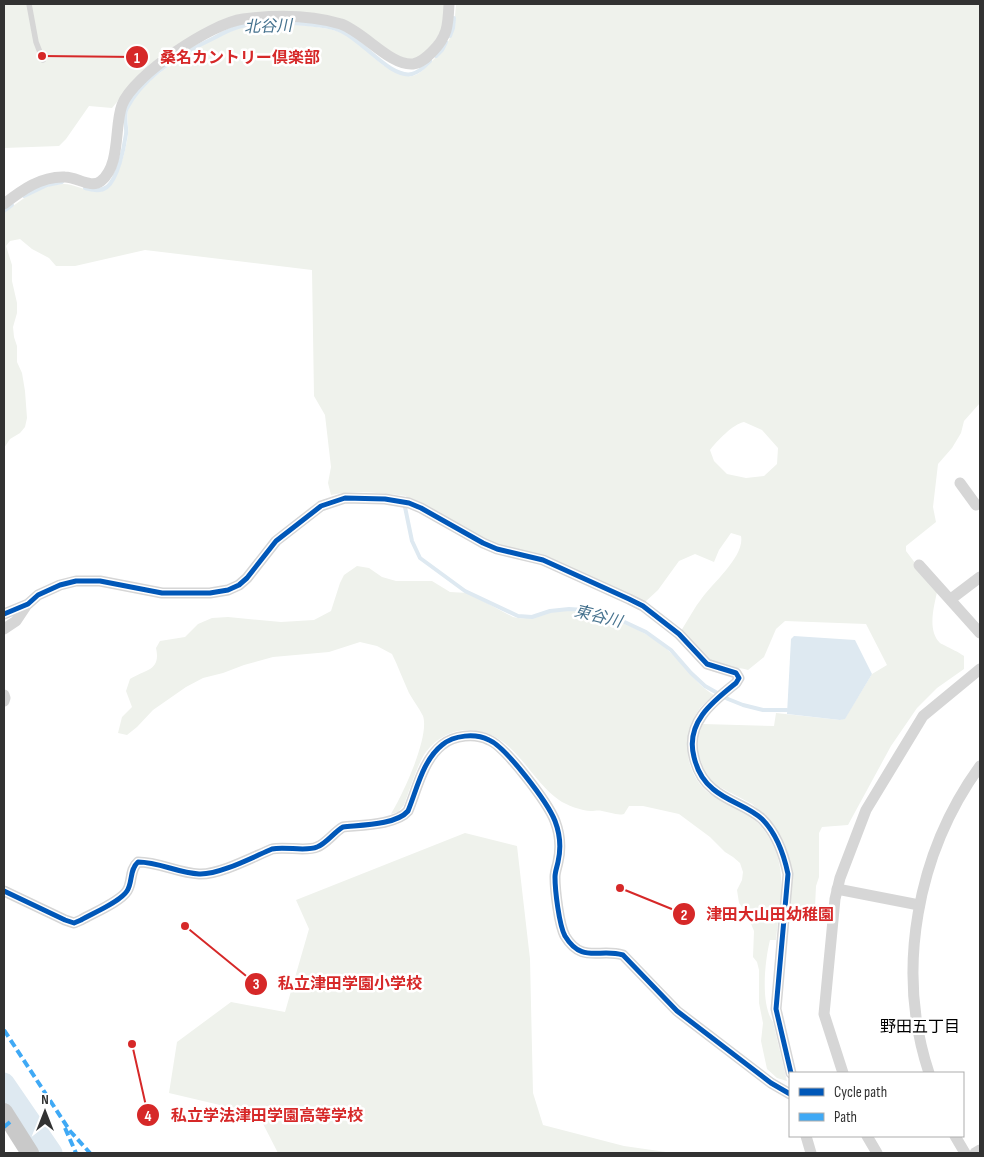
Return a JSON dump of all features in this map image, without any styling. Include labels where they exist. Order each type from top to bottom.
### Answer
[{"type":"main road","points":[[4,1112],[30,1153]]},
{"type":"street","points":[[4,204],[21,191],[48,179],[66,177],[92,184],[100,182],[105,177],[112,162],[122,103],[143,78],[169,55],[218,29],[242,19],[277,17],[316,19],[351,28],[390,56],[412,64],[425,59],[436,47],[448,26],[449,4]]},
{"type":"street","points":[[960,483],[979,506]]},
{"type":"street","points":[[4,629],[16,620],[38,594],[76,581],[100,581],[162,593],[210,593],[228,590],[239,585],[247,578],[276,540],[321,506],[345,498],[385,499],[408,503],[421,508],[483,543],[497,549],[543,560],[643,606],[679,634],[707,664],[736,673],[739,678],[736,683],[713,702],[695,726],[692,752],[696,768],[703,779],[714,790],[751,810],[763,820],[773,832],[780,846],[788,874],[776,1009],[791,1072]]},
{"type":"street","points":[[919,565],[980,633]]},
{"type":"street","points":[[950,599],[980,577]]},
{"type":"street","points":[[4,614],[28,604]]},
{"type":"street","points":[[842,1072],[824,1014],[835,898],[840,878],[866,810],[923,716],[980,669]]},
{"type":"street","points":[[4,695],[4,701]]},
{"type":"street","points":[[4,890],[65,920],[74,922],[122,897],[129,887],[132,871],[138,862],[148,862],[197,874],[210,874],[272,849],[281,847],[297,849],[318,847],[343,827],[395,820],[404,816],[434,752],[454,738],[477,736],[489,740],[498,746],[541,794],[556,822],[560,844],[554,875],[561,926],[566,937],[576,948],[588,954],[610,953],[623,955],[677,1011],[771,1083],[789,1093]]},
{"type":"street","points":[[929,1072],[918,1027],[913,983],[914,945],[919,905],[934,852],[940,838],[960,797],[980,766]]},
{"type":"street","points":[[837,889],[919,905]]},
{"type":"street","points":[[806,1137],[811,1153]]},
{"type":"street","points":[[868,1137],[878,1153]]},
{"type":"street","points":[[956,1137],[965,1153]]},
{"type":"street","points":[[975,1153],[980,1150]]},
{"type":"lane","points":[[28,4],[36,42],[44,60]]},
{"type":"shaded area","points":[[4,4],[446,4],[446,24],[425,55],[406,61],[344,22],[230,20],[122,96],[112,108],[89,106],[59,146],[4,148]]},
{"type":"shaded area","points":[[456,4],[980,4],[980,403],[964,421],[961,433],[952,448],[938,464],[933,507],[936,522],[906,546],[906,551],[937,592],[932,618],[936,638],[940,643],[964,656],[964,669],[937,688],[917,708],[891,746],[848,825],[822,827],[819,833],[819,877],[816,886],[815,907],[807,913],[795,917],[790,914],[792,873],[766,817],[752,804],[712,783],[706,775],[697,750],[698,736],[703,724],[774,726],[776,713],[840,720],[845,718],[872,674],[887,665],[866,624],[785,621],[776,629],[764,657],[748,670],[718,665],[709,661],[698,651],[681,631],[699,602],[733,560],[741,544],[741,536],[731,533],[719,550],[714,562],[695,554],[679,561],[658,590],[644,603],[496,546],[407,499],[406,496],[359,492],[331,495],[328,483],[331,467],[325,415],[314,396],[312,270],[145,250],[75,266],[56,266],[49,258],[32,249],[20,239],[10,241],[6,246],[12,265],[12,281],[17,303],[17,313],[13,327],[17,346],[17,362],[22,373],[25,391],[27,418],[25,427],[20,433],[10,439],[4,448],[4,213],[17,203],[47,187],[64,184],[99,192],[110,186],[119,169],[126,146],[128,110],[134,98],[162,71],[180,58],[219,37],[249,26],[259,25],[296,25],[333,30],[353,38],[384,66],[410,76],[422,71],[443,49],[451,36]],"holes":[[[744,422],[762,430],[778,448],[777,464],[764,476],[746,478],[727,474],[714,461],[710,450],[730,429]]]},
{"type":"shaded area","points":[[357,566],[369,568],[382,577],[396,581],[432,581],[450,592],[468,593],[513,617],[530,618],[558,611],[568,611],[596,615],[619,622],[641,631],[661,644],[676,657],[701,685],[714,695],[702,706],[690,730],[688,753],[690,765],[694,776],[710,794],[734,806],[757,822],[769,837],[777,854],[781,878],[780,903],[776,940],[770,940],[768,949],[765,970],[765,993],[766,1004],[773,1022],[787,1081],[777,1078],[767,1069],[761,1041],[763,1023],[759,1003],[759,970],[757,962],[753,957],[754,931],[747,914],[739,903],[737,890],[742,880],[743,872],[740,863],[679,814],[643,806],[629,806],[624,814],[619,815],[583,810],[566,804],[545,788],[509,747],[499,739],[477,731],[455,732],[444,736],[435,743],[426,752],[420,763],[404,805],[398,812],[391,814],[414,766],[424,726],[423,716],[409,693],[392,654],[377,646],[360,642],[329,652],[273,657],[203,678],[186,687],[153,710],[127,735],[118,733],[122,717],[132,707],[126,691],[130,679],[147,671],[154,665],[157,656],[156,648],[160,641],[185,637],[198,624],[212,618],[228,617],[281,622],[314,620],[331,611],[344,575]]},
{"type":"shaded area","points":[[794,636],[855,640],[872,674],[845,719],[787,714],[791,639]]},
{"type":"shaded area","points":[[465,833],[517,846],[530,959],[533,1093],[543,1125],[624,1146],[673,1153],[278,1153],[258,1114],[169,1093],[177,1042],[231,1002],[285,1012],[309,929],[296,900]]},
{"type":"waterway","name":"北谷川","points":[[450,36],[454,18]]},
{"type":"waterway","name":"北谷川","points":[[85,188],[102,190],[111,183],[120,162],[125,140],[126,111],[134,96],[143,85],[177,58],[235,28],[251,24],[291,23],[339,30],[348,34],[385,64],[403,74],[417,72],[430,61]]},
{"type":"waterway","name":"北谷川","points":[[436,56],[446,42]]},
{"type":"waterway","name":"北谷川","points":[[24,196],[47,185],[62,182]]},
{"type":"waterway","name":"北谷川","points":[[4,211],[12,205]]},
{"type":"waterway","name":"東谷川","points":[[405,507],[412,541],[420,558],[465,591],[518,616],[532,617],[550,611],[569,609],[584,610],[616,618],[646,632],[671,650],[705,686],[728,699],[763,710],[787,710]]},
{"type":"waterway","points":[[4,1083],[52,1153]]},
{"type":"marked path","points":[[4,1030],[70,1131],[90,1153]]},
{"type":"marked path","points":[[4,1127],[10,1122]]},
{"type":"marked path","points":[[65,1128],[76,1153]]},
{"type":"cycle path","points":[[4,614],[28,604],[38,595],[60,585],[76,581],[100,581],[162,593],[210,593],[228,590],[239,585],[247,578],[276,541],[321,506],[345,498],[385,499],[409,503],[483,543],[497,549],[543,560],[643,606],[679,634],[707,664],[736,673],[739,678],[703,714],[693,734],[692,745],[697,766],[706,782],[725,797],[762,819],[776,838],[784,860],[788,874],[776,1009],[791,1072]]},
{"type":"cycle path","points":[[4,891],[74,923],[106,907],[124,895],[129,887],[133,869],[138,862],[146,862],[184,872],[207,874],[236,865],[272,849],[307,849],[317,847],[343,827],[378,824],[402,816],[408,811],[421,775],[435,751],[452,739],[477,736],[489,740],[506,753],[536,789],[555,821],[560,847],[555,875],[559,916],[565,936],[571,945],[584,952],[623,955],[677,1011],[771,1083],[789,1093]]},
{"type":"place","name":"桑名カントリー倶楽部","points":[[42,56]]},
{"type":"place","name":"津田大山田幼稚園","points":[[620,888]]},
{"type":"place","name":"私立津田学園小学校","points":[[185,926]]},
{"type":"place","name":"私立学法津田学園高等学校","points":[[132,1044]]},
{"type":"district","name":"野田五丁目","points":[[920,1027]]}]
